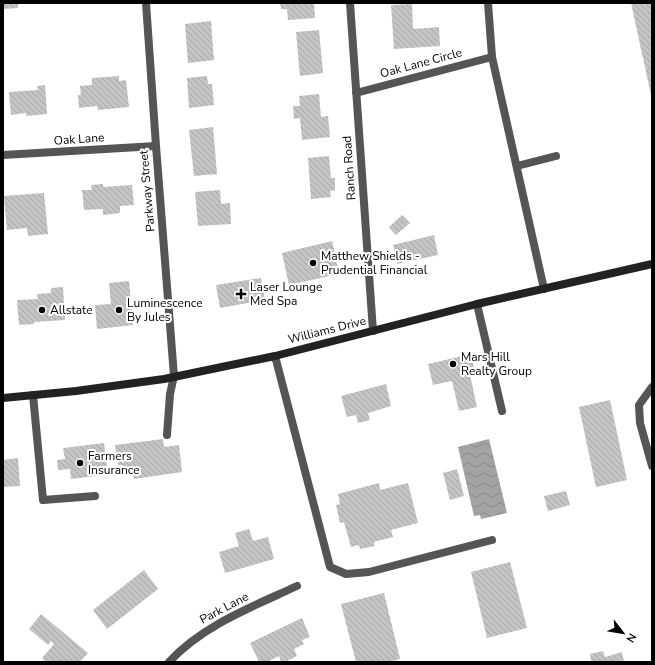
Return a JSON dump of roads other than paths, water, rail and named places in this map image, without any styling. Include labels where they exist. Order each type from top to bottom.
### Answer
[{"type":"main road","name":"Williams Drive","points":[[3,398],[76,391],[164,379],[275,356],[477,304],[652,264]]},
{"type":"street","name":"Parkway Street","points":[[146,3],[174,376],[170,394],[167,435]]},
{"type":"street","name":"Ranch Road","points":[[350,3],[373,331]]},
{"type":"street","points":[[488,3],[492,57],[544,289]]},
{"type":"street","name":"Oak Lane Circle","points":[[356,93],[492,57]]},
{"type":"street","name":"Oak Lane","points":[[3,155],[156,146]]},
{"type":"street","points":[[517,166],[556,156]]},
{"type":"street","points":[[477,304],[502,411]]},
{"type":"street","points":[[275,356],[330,567],[346,574],[369,572],[492,540]]},
{"type":"street","points":[[652,387],[639,405],[640,423],[652,466]]},
{"type":"street","points":[[33,395],[43,500],[95,496]]},
{"type":"street","name":"Park Lane","points":[[169,662],[202,634],[233,615],[297,586]]},
{"type":"water","points":[[489,439],[507,513],[481,519],[480,515],[474,516],[458,447]]},
{"type":"place","name":"Matthew Shields - Prudential Financial","points":[[313,263]]},
{"type":"place","name":"Laser Lounge Med Spa","points":[[241,294]]},
{"type":"place","name":"Allstate","points":[[42,310]]},
{"type":"place","name":"Luminescence By Jules","points":[[119,310]]},
{"type":"place","name":"Mars Hill Realty Group","points":[[453,364]]},
{"type":"place","name":"Farmers Insurance","points":[[80,463]]}]
